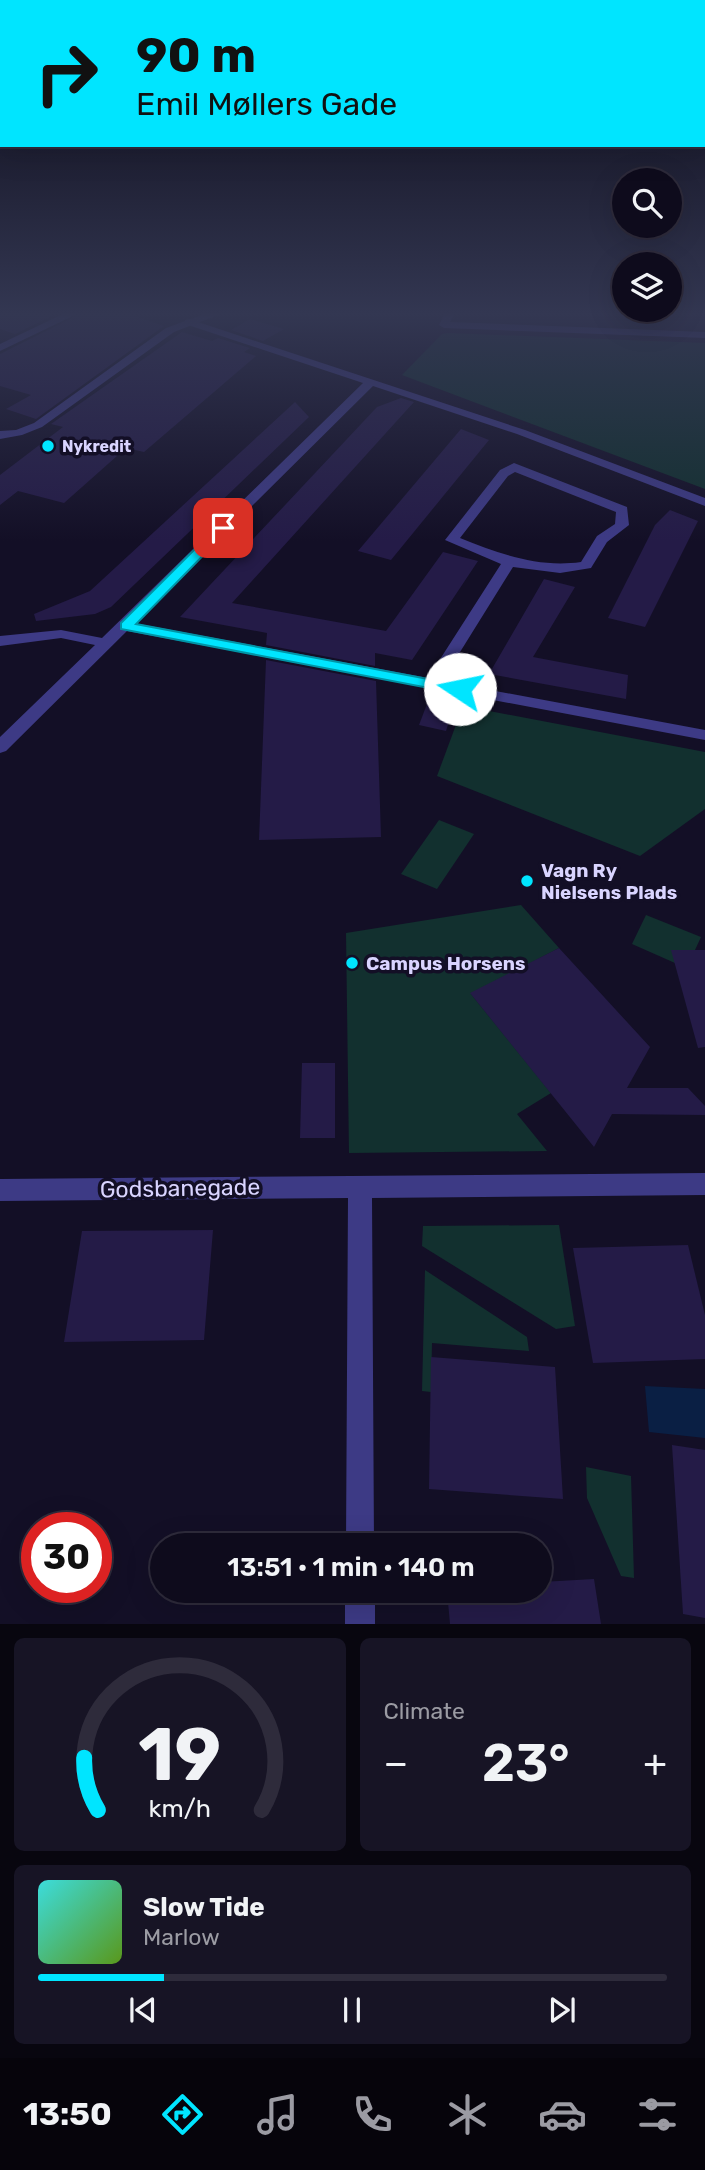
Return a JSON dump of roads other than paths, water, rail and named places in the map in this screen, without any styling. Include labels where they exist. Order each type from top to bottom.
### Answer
[{"type":"street","points":[[0,435],[29,429],[52,417],[90,389]]},
{"type":"street","points":[[0,747],[364,389]]},
{"type":"street","points":[[395,389],[520,432],[705,502]]},
{"type":"street","points":[[514,467],[622,510],[622,525],[602,539],[586,565],[560,569],[509,562],[452,540],[504,473],[514,467]]},
{"type":"street","points":[[433,684],[438,672],[509,562]]},
{"type":"street","points":[[126,626],[705,735]]},
{"type":"street","points":[[0,641],[61,634],[107,643]]},
{"type":"street","name":"Godsbanegade","points":[[0,1190],[705,1184]]},
{"type":"street","points":[[360,1186],[360,1533]]},
{"type":"street","points":[[360,1603],[360,1624]]},
{"type":"water","points":[[645,1386],[705,1389],[705,1438],[649,1432]]},
{"type":"place","name":"Nykredit","points":[[48,446]]},
{"type":"place","name":"Vagn Ry Nielsens Plads","points":[[527,881]]},
{"type":"place","name":"Campus Horsens","points":[[352,963]]}]
